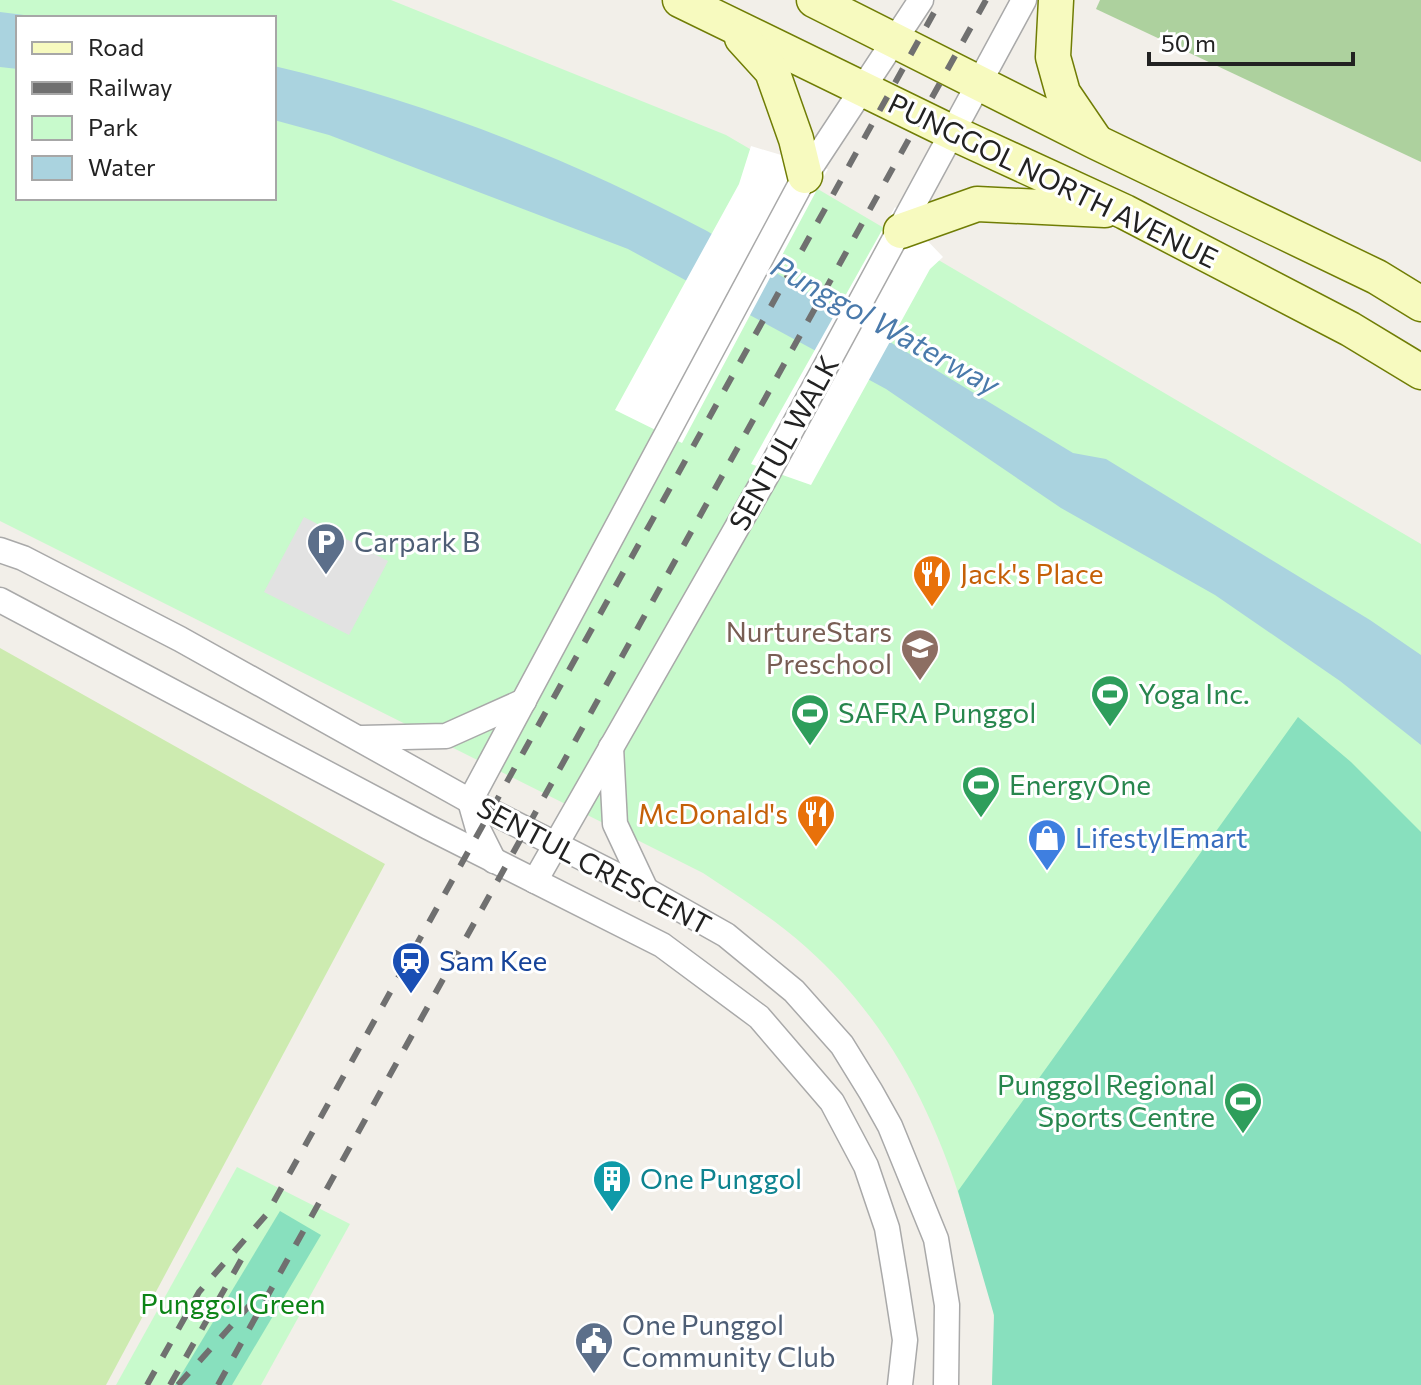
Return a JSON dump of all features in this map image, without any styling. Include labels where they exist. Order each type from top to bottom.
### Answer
[{"type":"main road","name":"PUNGGOL NORTH AVENUE","points":[[680,0],[953,133],[1125,212],[1350,329],[1421,372]]},
{"type":"main road","name":"PUNGGOL NORTH AVENUE","points":[[814,0],[1096,142],[1377,277],[1421,304]]},
{"type":"main road","points":[[1056,0],[1053,57],[1063,93],[1096,142]]},
{"type":"main road","points":[[731,25],[772,71],[796,139],[805,176]]},
{"type":"main road","points":[[901,231],[977,204],[1125,212]]},
{"type":"street","points":[[494,861],[478,829],[470,801],[805,176],[921,0]]},
{"type":"street","name":"SENTUL WALK","points":[[535,881],[768,473],[1024,0]]},
{"type":"street","name":"SENTUL CRESCENT","points":[[0,550],[23,558],[180,639],[470,801],[646,890],[726,935],[794,991],[842,1045],[871,1092],[890,1126],[936,1239],[947,1305],[946,1385]]},
{"type":"street","name":"SENTUL CRESCENT","points":[[0,600],[494,861],[662,945],[759,1017],[832,1102],[866,1166],[887,1228],[905,1340],[900,1385]]},
{"type":"street","points":[[360,738],[446,736],[524,701]]},
{"type":"street","points":[[611,746],[615,824],[646,890]]},
{"type":"green space","points":[[0,0],[391,0],[726,135],[1421,544],[1421,1385],[992,1385],[993,1307],[940,1142],[906,1071],[862,1006],[836,976],[770,918],[703,873],[0,521]]},
{"type":"green space","points":[[1100,0],[1421,0],[1421,162],[1096,9]]},
{"type":"green space","points":[[0,648],[385,864],[106,1385],[0,1385]]},
{"type":"green space","name":"Punggol Regional Sports Centre","points":[[1298,717],[1351,762],[1421,832],[1421,1385],[992,1385],[994,1315],[958,1191]]},
{"type":"green space","name":"Punggol Green","points":[[237,1167],[350,1224],[261,1385],[116,1385]]},
{"type":"green space","points":[[280,1211],[321,1235],[232,1385],[175,1385]]},
{"type":"shaded area","name":"Carpark B","points":[[304,517],[388,561],[349,635],[264,592]]},
{"type":"water","points":[[0,12],[32,16],[16,16],[16,69],[0,67]]},
{"type":"water","points":[[276,66],[386,96],[496,135],[603,180],[707,231],[1073,453],[1106,459],[1370,620],[1421,655],[1421,745],[1340,681],[1215,595],[1061,508],[886,389],[628,249],[329,135],[276,121]]},
{"type":"pier","points":[[751,146],[828,169],[682,443],[615,410],[739,184]]},
{"type":"pier","points":[[895,207],[943,257],[930,269],[811,485],[751,464]]},
{"type":"railway","points":[[147,1385],[199,1292],[267,1214],[941,0]]},
{"type":"railway","points":[[218,1385],[986,0]]},
{"type":"railway","points":[[170,1385],[249,1246]]},
{"type":"railway","points":[[178,1385],[258,1296]]},
{"type":"place","name":"Carpark B","points":[[326,576]]},
{"type":"place","name":"Jack's Place","points":[[932,608]]},
{"type":"place","name":"NurtureStars Preschool","points":[[920,682]]},
{"type":"place","name":"Yoga Inc.","points":[[1110,728]]},
{"type":"place","name":"SAFRA Punggol","points":[[810,747]]},
{"type":"place","name":"EnergyOne","points":[[981,819]]},
{"type":"place","name":"McDonald's","points":[[816,848]]},
{"type":"place","name":"LifestylEmart","points":[[1047,872]]},
{"type":"place","name":"Sam Kee","points":[[411,995]]},
{"type":"place","name":"Punggol Regional Sports Centre","points":[[1243,1135]]},
{"type":"place","name":"One Punggol","points":[[612,1213]]},
{"type":"place","name":"One Punggol Community Club","points":[[594,1375]]},
{"type":"water label","name":"Punggol Waterway","points":[[885,326]]}]
